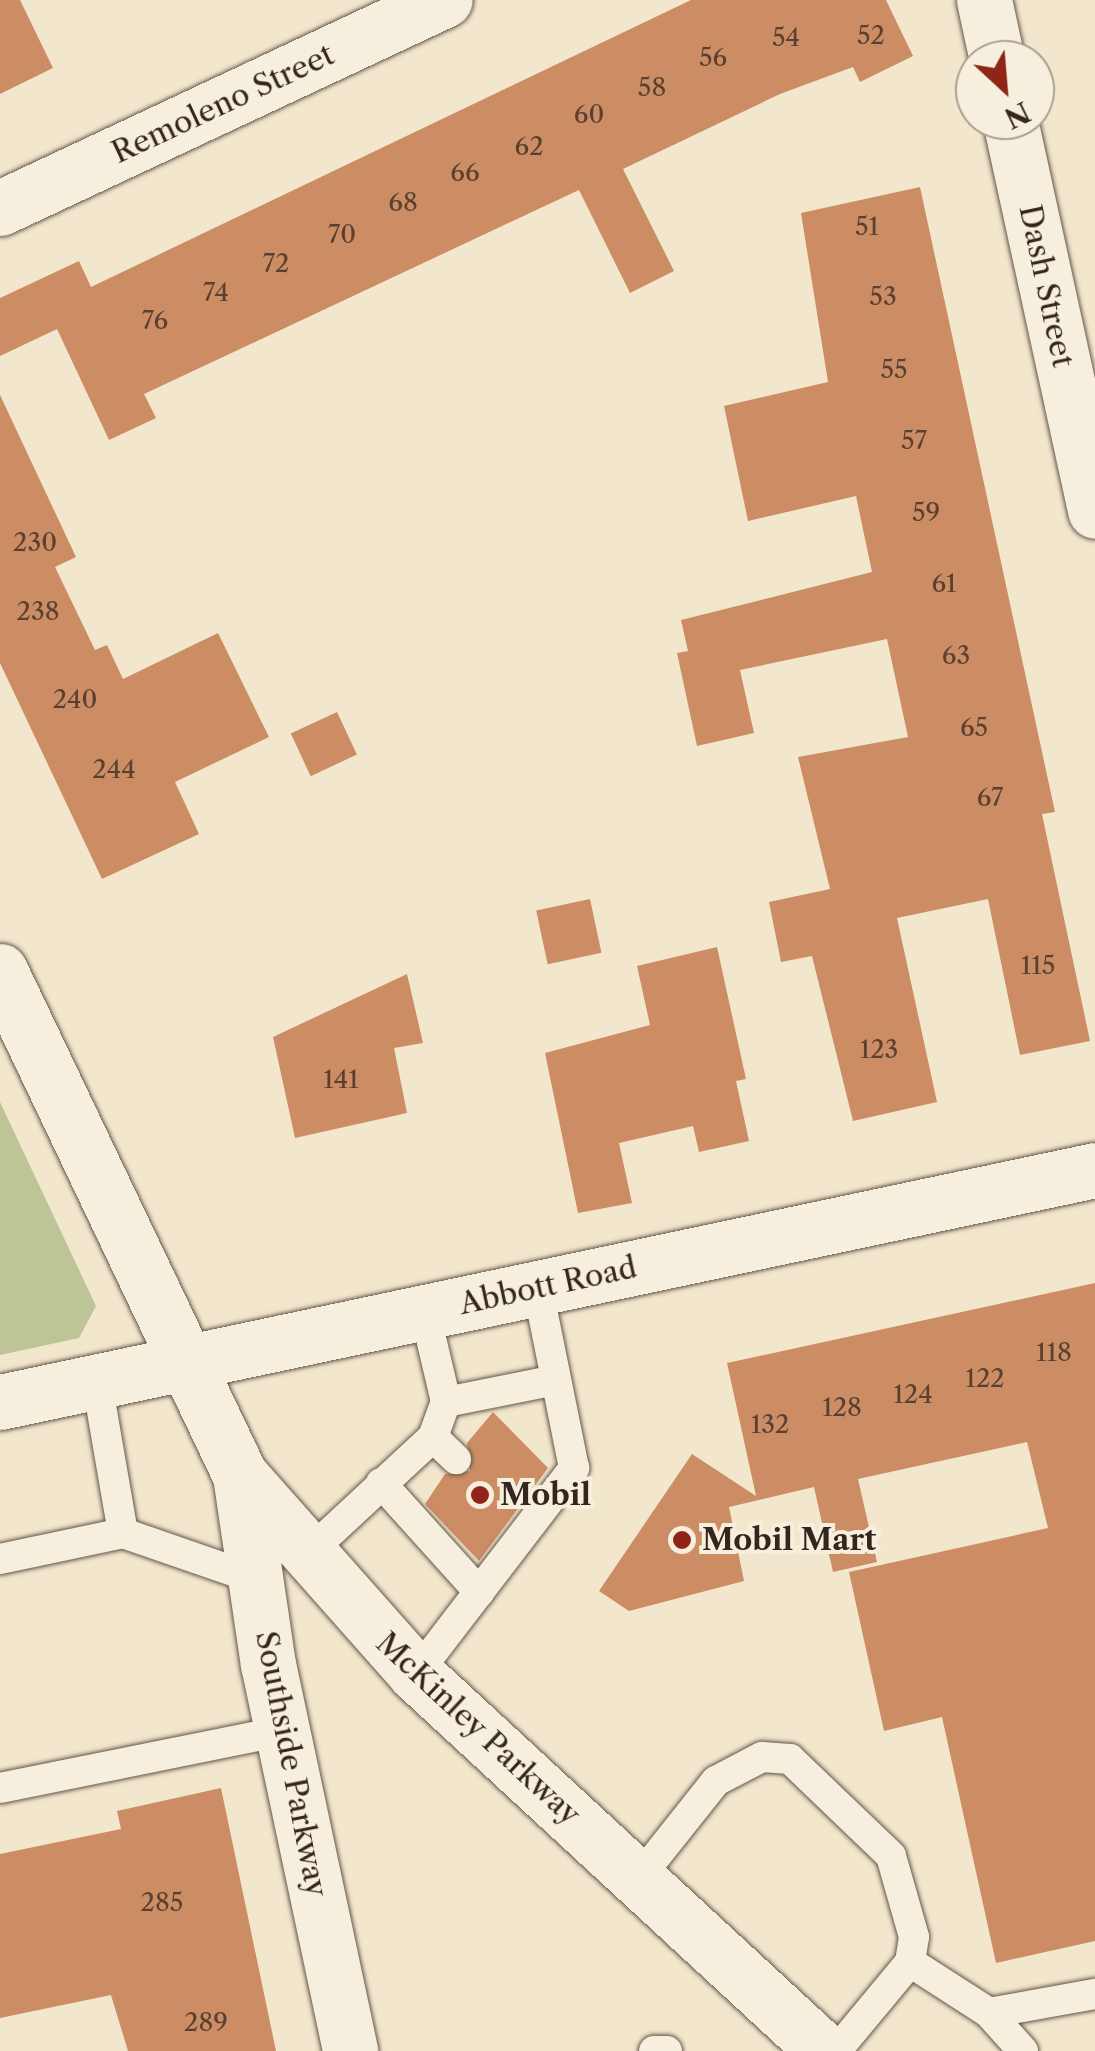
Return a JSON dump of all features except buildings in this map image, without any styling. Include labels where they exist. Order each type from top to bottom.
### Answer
[{"type":"street","name":"Remoleno Street","points":[[0,208],[445,0]]},
{"type":"street","points":[[984,0],[993,40]]},
{"type":"street","name":"Dash Street","points":[[1014,140],[1095,511]]},
{"type":"street","points":[[0,972],[185,1364]]},
{"type":"street","name":"Abbott Road","points":[[0,1402],[1095,1170]]},
{"type":"street","name":"McKinley Parkway","points":[[185,1364],[240,1476],[416,1674],[824,2051]]},
{"type":"street","name":"Southside Parkway","points":[[240,1476],[282,1731],[350,2051]]},
{"type":"lane","points":[[416,1674],[479,1592],[523,1520],[574,1468],[538,1288]]},
{"type":"lane","points":[[306,1554],[432,1437],[446,1402],[425,1313]]},
{"type":"lane","points":[[446,1402],[556,1380]]},
{"type":"lane","points":[[97,1382],[123,1533]]},
{"type":"lane","points":[[432,1437],[456,1459]]},
{"type":"lane","points":[[382,1483],[479,1592]]},
{"type":"lane","points":[[0,1559],[123,1533],[256,1579]]},
{"type":"lane","points":[[0,1788],[282,1731]]},
{"type":"lane","points":[[638,1879],[716,1781],[762,1757],[790,1759],[891,1856],[914,1937],[910,1962],[836,2051]]},
{"type":"lane","points":[[910,1962],[989,2014],[1023,2051]]},
{"type":"lane","points":[[989,2014],[1095,1994]]},
{"type":"lane","points":[[654,2051],[667,2051]]},
{"type":"green space","points":[[0,1102],[96,1306],[79,1338],[0,1355]]},
{"type":"place","name":"Mobil","points":[[480,1495]]},
{"type":"place","name":"Mobil Mart","points":[[682,1540]]}]
